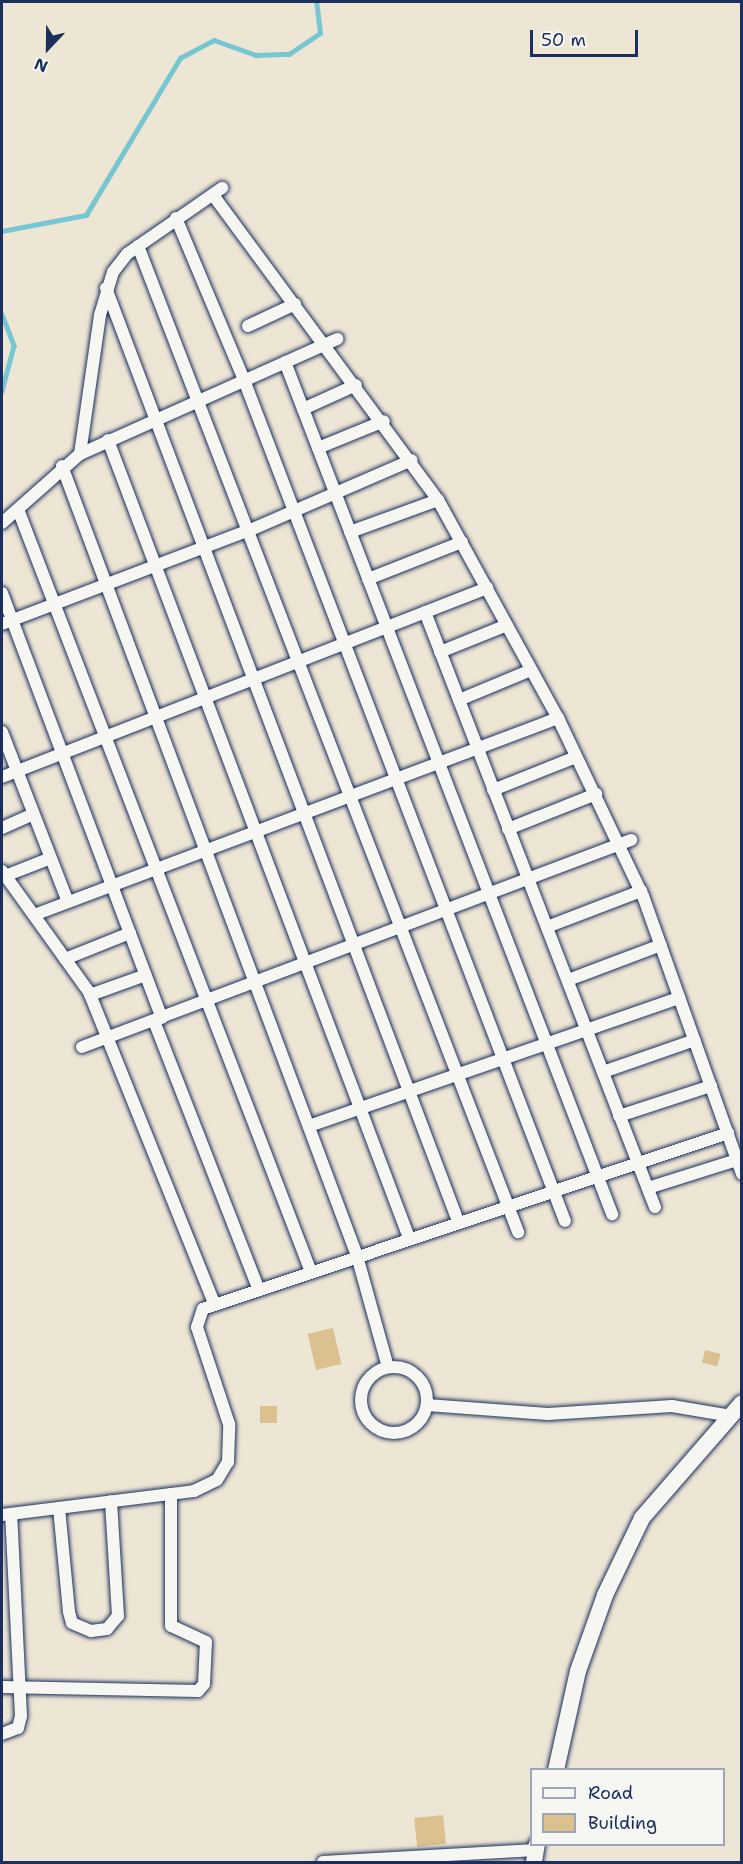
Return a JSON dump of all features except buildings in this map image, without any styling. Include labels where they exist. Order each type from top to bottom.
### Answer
[{"type":"street","points":[[80,454],[106,288],[138,246],[217,192],[295,304],[331,342],[356,385],[412,460],[438,500],[558,718],[596,794],[626,842],[641,891],[741,1174]]},
{"type":"street","points":[[176,219],[244,380],[565,1221]]},
{"type":"street","points":[[138,246],[200,400],[518,1232]]},
{"type":"street","points":[[106,288],[458,1221]]},
{"type":"street","points":[[248,326],[295,304]]},
{"type":"street","points":[[2,523],[19,512],[62,466],[80,454],[331,342]]},
{"type":"street","points":[[285,362],[612,1214]]},
{"type":"street","points":[[303,409],[356,385]]},
{"type":"street","points":[[318,448],[384,421]]},
{"type":"street","points":[[108,440],[409,1238]]},
{"type":"street","points":[[7,622],[250,530],[412,460]]},
{"type":"street","points":[[62,466],[357,1256],[388,1367]]},
{"type":"street","points":[[350,532],[438,500]]},
{"type":"street","points":[[19,512],[108,736],[205,1002],[311,1272]]},
{"type":"street","points":[[368,579],[462,542]]},
{"type":"street","points":[[2,777],[487,588]]},
{"type":"street","points":[[2,593],[7,622],[64,753],[146,975],[158,1019],[259,1290]]},
{"type":"street","points":[[425,612],[655,1207]]},
{"type":"street","points":[[440,652],[507,625]]},
{"type":"street","points":[[459,700],[531,670]]},
{"type":"street","points":[[34,915],[558,718]]},
{"type":"street","points":[[2,732],[68,902]]},
{"type":"street","points":[[493,790],[576,757]]},
{"type":"street","points":[[508,829],[596,794]]},
{"type":"street","points":[[2,828],[33,814]]},
{"type":"street","points":[[82,1047],[626,842]]},
{"type":"street","points":[[51,858],[3,874],[90,996],[215,1305]]},
{"type":"street","points":[[547,927],[641,891]]},
{"type":"street","points":[[65,959],[130,933]]},
{"type":"street","points":[[568,980],[661,945]]},
{"type":"street","points":[[90,996],[146,975]]},
{"type":"street","points":[[309,1126],[680,998]]},
{"type":"street","points":[[603,1072],[695,1040]]},
{"type":"street","points":[[620,1116],[711,1086]]},
{"type":"street","points":[[2,1734],[11,1734],[20,1722],[6,1514],[171,1494],[217,1480],[228,1462],[229,1424],[197,1327],[203,1309],[508,1203],[728,1133]]},
{"type":"street","points":[[648,1188],[737,1160]]},
{"type":"street","points":[[388,1367],[363,1386],[362,1410],[376,1429],[408,1430],[427,1405]]},
{"type":"street","points":[[388,1367],[417,1376],[427,1405]]},
{"type":"street","points":[[427,1405],[548,1414],[672,1406],[736,1409]]},
{"type":"street","points":[[556,1768],[578,1671],[605,1595],[642,1518],[736,1409]]},
{"type":"street","points":[[2,1687],[198,1691],[204,1684],[206,1642],[171,1626],[171,1494]]},
{"type":"street","points":[[59,1508],[72,1623],[91,1631],[107,1629],[118,1616],[111,1501]]},
{"type":"street","points":[[323,1863],[536,1852]]},
{"type":"waterway","points":[[2,231],[86,215],[180,58],[214,40],[256,55],[289,54],[320,33],[316,2]]},
{"type":"waterway","points":[[2,314],[14,346],[2,391]]}]
